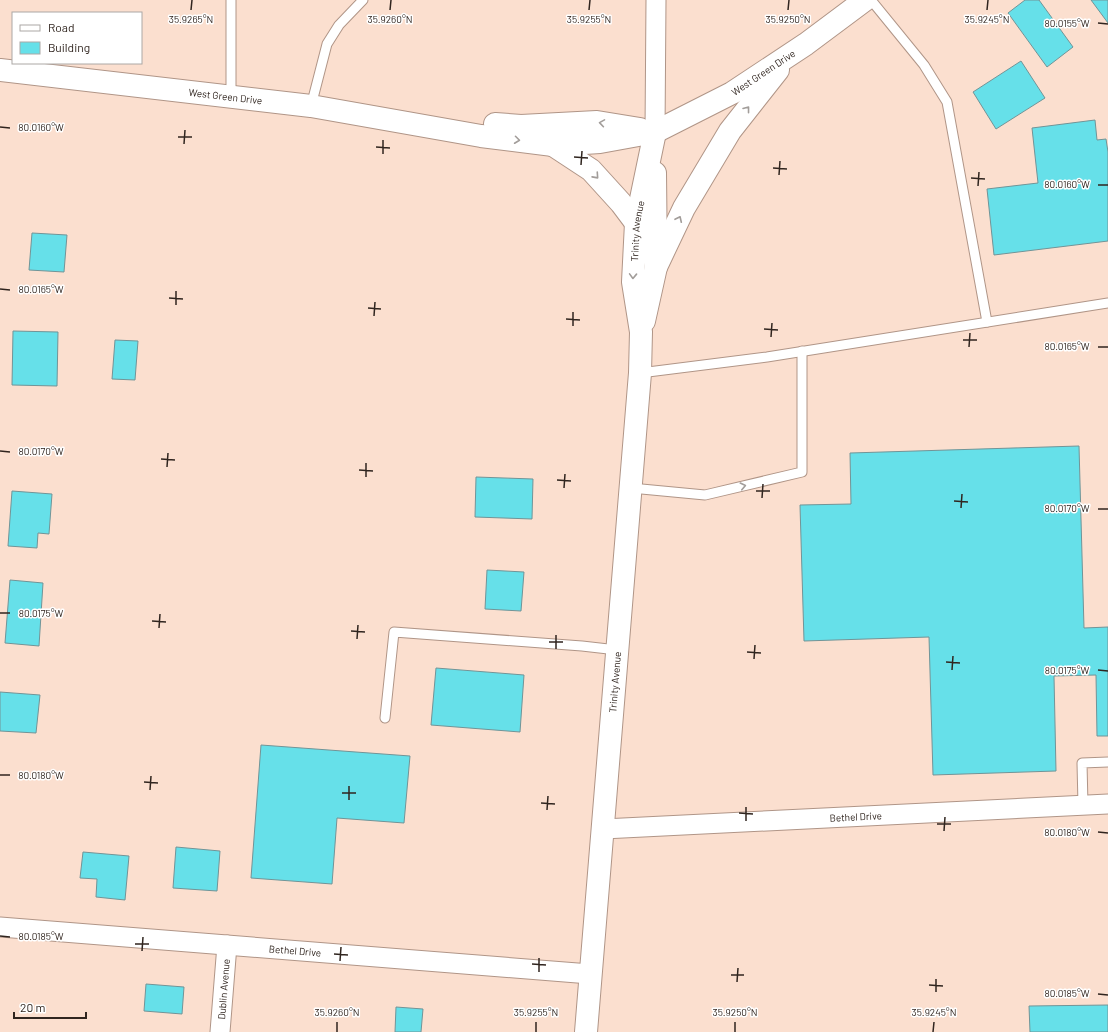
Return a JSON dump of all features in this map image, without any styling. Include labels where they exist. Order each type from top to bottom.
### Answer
[{"type":"main road","name":"West Green Drive","points":[[0,70],[311,106],[481,136],[553,145],[600,142],[655,132],[732,93],[790,56],[864,0]]},
{"type":"main road","points":[[656,267],[684,208],[730,131],[790,56]]},
{"type":"main road","name":"West Green Drive","points":[[451,131],[484,124],[521,126],[597,122],[655,132]]},
{"type":"main road","name":"Trinity Avenue","points":[[586,1032],[640,373],[641,332],[633,282],[636,223],[655,132]]},
{"type":"main road","name":"Trinity Avenue","points":[[641,332],[656,267],[655,132]]},
{"type":"main road","points":[[553,145],[591,170],[621,203],[636,223]]},
{"type":"street","name":"Trinity Avenue","points":[[655,132],[656,0]]},
{"type":"street","name":"Bethel Drive","points":[[603,828],[1108,804]]},
{"type":"street","name":"Bethel Drive","points":[[0,927],[590,974]]},
{"type":"street","name":"Dublin Avenue","points":[[220,1032],[227,945]]},
{"type":"lane","points":[[231,97],[232,0]]},
{"type":"lane","points":[[311,106],[327,44],[339,25],[363,0]]},
{"type":"lane","points":[[871,0],[924,65],[947,102],[987,322]]},
{"type":"lane","points":[[640,373],[802,351],[1108,303]]},
{"type":"lane","points":[[630,488],[705,495],[802,472],[802,351]]},
{"type":"lane","points":[[384,718],[394,632],[617,650]]},
{"type":"lane","points":[[1083,805],[1082,763],[1108,762]]},
{"type":"building","points":[[1025,0],[1039,0],[1073,47],[1047,67],[1008,13]]},
{"type":"building","points":[[1091,0],[1108,0],[1108,23]]},
{"type":"building","points":[[1021,61],[1045,98],[996,129],[973,92]]},
{"type":"building","points":[[1095,120],[1097,140],[1106,139],[1108,152],[1108,241],[994,255],[987,189],[1038,183],[1032,128]]},
{"type":"building","points":[[32,233],[67,235],[64,272],[29,270]]},
{"type":"building","points":[[13,331],[58,332],[57,386],[12,385]]},
{"type":"building","points":[[115,340],[138,341],[135,380],[112,379]]},
{"type":"building","points":[[1079,446],[1084,628],[1108,627],[1108,736],[1097,736],[1096,675],[1054,676],[1056,771],[933,775],[929,637],[804,641],[800,505],[851,504],[850,453]]},
{"type":"building","points":[[476,477],[533,479],[532,519],[475,517]]},
{"type":"building","points":[[12,491],[52,494],[49,534],[38,533],[37,548],[8,546]]},
{"type":"building","points":[[487,570],[524,572],[521,611],[485,609]]},
{"type":"building","points":[[10,580],[43,583],[39,646],[5,643]]},
{"type":"building","points":[[436,668],[524,675],[520,732],[431,725]]},
{"type":"building","points":[[0,692],[40,695],[36,733],[0,731]]},
{"type":"building","points":[[261,745],[410,756],[404,823],[337,818],[332,884],[251,878]]},
{"type":"building","points":[[176,847],[220,851],[217,891],[173,888]]},
{"type":"building","points":[[83,852],[129,856],[125,900],[96,897],[97,879],[80,878]]},
{"type":"building","points":[[146,984],[184,987],[182,1014],[144,1011]]},
{"type":"building","points":[[1108,1005],[1108,1032],[1030,1032],[1029,1006]]},
{"type":"building","points":[[396,1007],[423,1009],[421,1032],[395,1032]]}]
